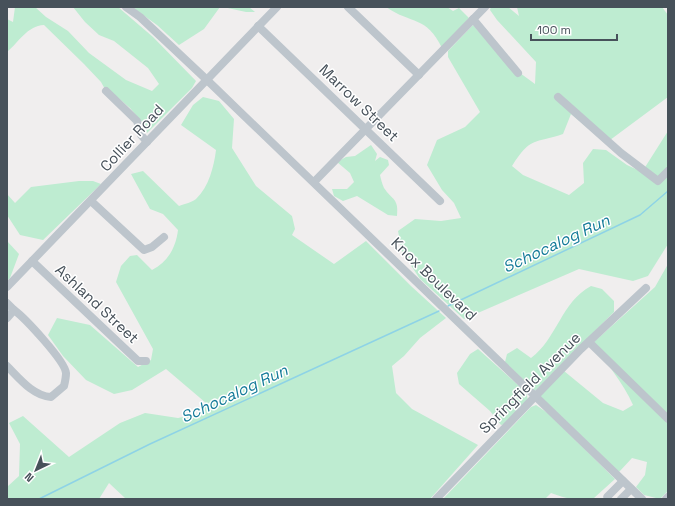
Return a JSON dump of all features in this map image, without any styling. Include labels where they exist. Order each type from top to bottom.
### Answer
[{"type":"street","name":"Knox Boulevard","points":[[126,7],[140,17],[314,182],[642,499]]},
{"type":"street","name":"Collier Road","points":[[7,287],[277,7]]},
{"type":"street","points":[[348,7],[419,75]]},
{"type":"street","points":[[314,182],[485,7]]},
{"type":"street","points":[[473,19],[518,73]]},
{"type":"street","name":"Marrow Street","points":[[258,26],[367,129],[440,201]]},
{"type":"street","points":[[106,92],[137,121],[141,135],[147,142]]},
{"type":"street","points":[[558,97],[621,152],[658,181],[668,171]]},
{"type":"street","points":[[91,201],[144,250],[152,247],[164,237]]},
{"type":"street","name":"Ashland Street","points":[[32,261],[138,361],[146,361]]},
{"type":"street","name":"Springfield Avenue","points":[[436,499],[535,396],[646,288]]},
{"type":"street","points":[[7,304],[24,318],[62,363],[66,373],[64,386],[50,398],[43,397],[36,393],[7,366]]},
{"type":"street","points":[[7,318],[14,310]]},
{"type":"street","points":[[589,342],[668,419]]},
{"type":"street","points":[[608,499],[607,498],[623,481]]},
{"type":"street","points":[[621,499],[631,489]]},
{"type":"green space","points":[[15,7],[35,7],[46,17],[68,31],[89,53],[126,80],[152,91],[159,84],[148,68],[114,41],[99,35],[85,22],[73,7],[118,7],[153,37],[196,81],[192,88],[147,133],[142,122],[130,108],[116,96],[106,91],[101,82],[44,25],[28,31],[7,52],[7,19],[13,22]]},
{"type":"green space","points":[[132,7],[220,7],[204,29],[179,45],[157,25]]},
{"type":"green space","points":[[223,7],[249,7],[255,12],[246,12]]},
{"type":"green space","points":[[386,7],[447,7],[453,11],[459,8],[469,18],[442,48],[430,30],[424,25],[395,13]]},
{"type":"green space","points":[[491,7],[508,7],[519,16],[517,7],[662,7],[668,15],[668,97],[606,143],[571,114],[563,134],[534,142],[529,145],[518,156],[512,166],[523,175],[569,195],[584,183],[583,163],[593,149],[606,150],[627,165],[642,172],[668,131],[668,244],[648,276],[633,281],[579,269],[464,319],[420,279],[402,252],[398,231],[415,219],[441,221],[461,218],[454,203],[442,190],[427,165],[437,140],[465,127],[480,112],[448,57],[448,51],[473,25],[505,62],[535,84],[536,62],[497,20],[490,10]]},
{"type":"green space","points":[[203,97],[219,101],[234,119],[232,148],[256,186],[292,216],[295,229],[292,235],[334,264],[366,241],[411,286],[446,318],[420,338],[404,356],[392,366],[396,393],[412,409],[478,445],[430,499],[126,499],[109,483],[99,499],[7,499],[7,487],[19,476],[20,444],[9,423],[23,416],[69,457],[120,423],[145,413],[178,418],[202,413],[206,403],[166,369],[132,390],[114,394],[86,380],[63,356],[48,335],[57,318],[90,325],[138,367],[151,360],[153,349],[116,282],[121,266],[130,256],[137,255],[152,270],[163,263],[173,248],[178,230],[163,214],[150,209],[131,174],[143,171],[179,206],[191,202],[201,194],[208,182],[214,163],[216,150],[181,125],[193,105]]},
{"type":"green space","points":[[371,145],[377,154],[375,161],[380,157],[388,160],[389,165],[380,175],[384,188],[396,202],[397,216],[388,215],[357,196],[343,201],[334,196],[332,189],[347,189],[354,182],[350,173],[337,162],[346,157],[355,156]]},
{"type":"green space","points":[[79,181],[93,181],[101,184],[43,240],[20,235],[7,215],[7,194],[15,203],[31,187]]},
{"type":"green space","points":[[7,241],[19,254],[10,278],[7,281]]},
{"type":"green space","points":[[668,264],[668,491],[660,499],[644,495],[636,487],[645,475],[647,462],[632,458],[619,472],[540,396],[564,371],[603,403],[623,411],[633,405],[594,342],[655,287]]},
{"type":"green space","points":[[591,286],[602,289],[614,301],[614,312],[535,391],[505,362],[507,354],[517,348],[531,358],[547,341],[573,301]]},
{"type":"green space","points":[[478,349],[526,392],[528,400],[506,424],[501,425],[490,411],[459,384],[457,373],[470,354]]},
{"type":"green space","points":[[536,405],[549,414],[615,479],[594,498],[583,500],[572,499],[551,493],[545,499],[443,499],[531,407]]},
{"type":"waterway","name":"Schocalog Run","points":[[448,306],[640,215],[668,191]]},
{"type":"waterway","name":"Schocalog Run","points":[[39,499],[150,444],[439,311]]}]
